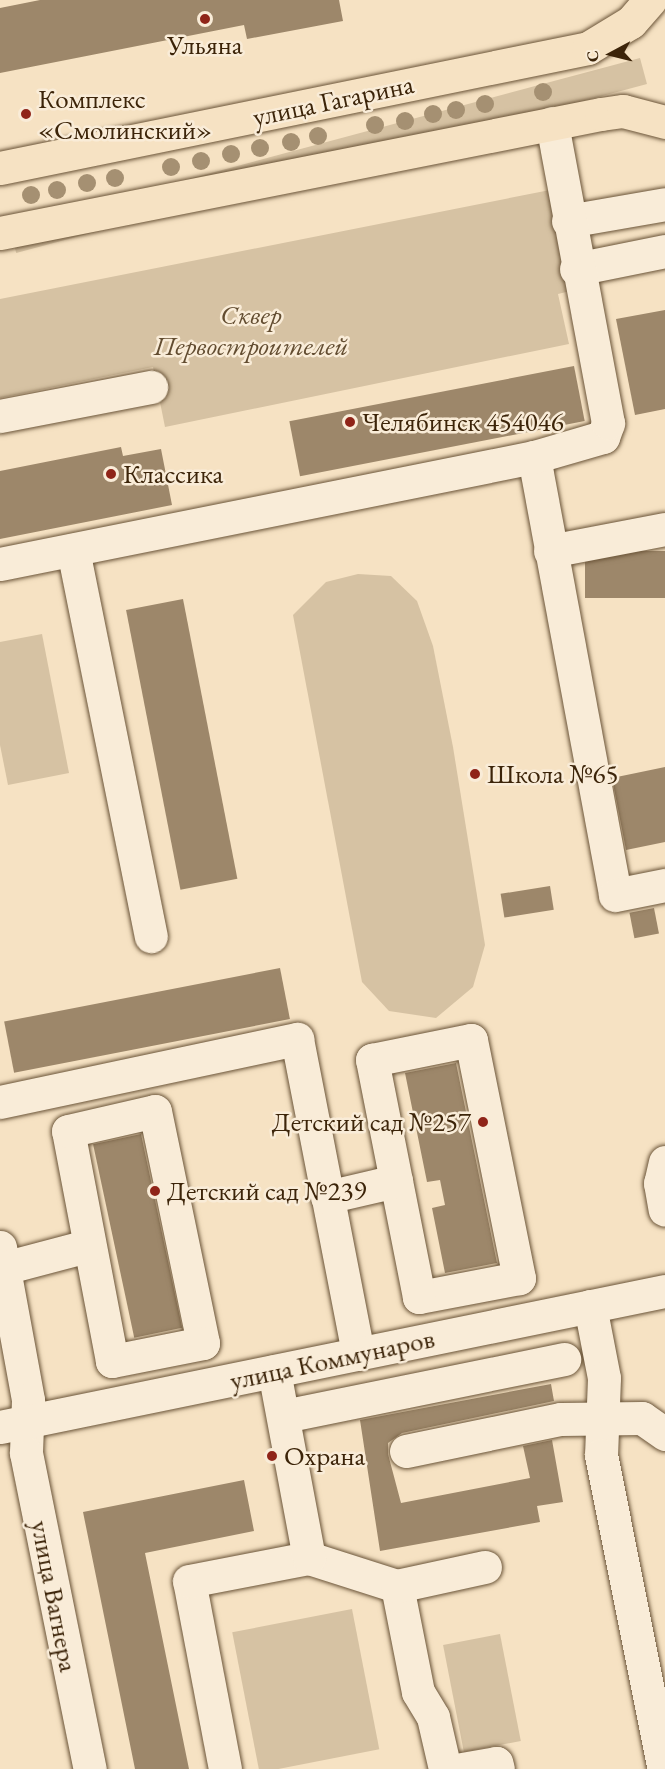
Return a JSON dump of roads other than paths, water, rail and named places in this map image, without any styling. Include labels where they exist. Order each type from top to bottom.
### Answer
[{"type":"main road","name":"улица Гагарина","points":[[0,168],[588,48],[631,22],[650,0]]},
{"type":"main road","points":[[0,233],[552,123],[623,111],[665,122]]},
{"type":"street","points":[[0,564],[595,444],[608,423],[576,269],[552,123]]},
{"type":"street","points":[[568,221],[665,204]]},
{"type":"street","points":[[576,269],[665,251]]},
{"type":"street","points":[[0,416],[151,387]]},
{"type":"street","points":[[534,458],[615,895],[665,885]]},
{"type":"street","points":[[550,551],[665,529]]},
{"type":"street","points":[[73,550],[151,936]]},
{"type":"street","points":[[0,1102],[297,1039],[358,1354]]},
{"type":"street","points":[[471,1040],[519,1278],[419,1297],[396,1182],[372,1060],[471,1040]]},
{"type":"street","points":[[155,1111],[203,1342],[112,1361],[87,1246],[68,1131],[155,1111]]},
{"type":"street","points":[[665,1162],[660,1183],[665,1210]]},
{"type":"street","points":[[327,1197],[396,1182]]},
{"type":"street","points":[[1,1262],[87,1246]]},
{"type":"street","name":"улица Вагнера","points":[[1,1262],[28,1400],[13,1425],[26,1453],[90,1769]]},
{"type":"street","name":"улица Коммунаров","points":[[13,1425],[665,1291]]},
{"type":"street","points":[[590,1306],[606,1419],[601,1455],[664,1769]]},
{"type":"street","points":[[284,1416],[564,1359]]},
{"type":"street","points":[[274,1371],[309,1558]]},
{"type":"street","points":[[406,1452],[561,1419],[642,1418],[665,1434]]},
{"type":"street","points":[[225,1769],[189,1581],[309,1558],[397,1586],[485,1567]]},
{"type":"street","points":[[397,1586],[418,1692],[433,1717],[445,1769]]},
{"type":"street","points":[[462,1769],[496,1763],[498,1769]]},
{"type":"place","name":"Ульяна","points":[[205,19]]},
{"type":"place","name":"Комплекс «Смолинский»","points":[[26,114]]},
{"type":"place","name":"Челябинск 454046","points":[[350,422]]},
{"type":"place","name":"Классика","points":[[111,474]]},
{"type":"place","name":"Школа №65","points":[[475,774]]},
{"type":"place","name":"Детский сад №257","points":[[483,1122]]},
{"type":"place","name":"Детский сад №239","points":[[155,1191]]},
{"type":"place","name":"Охрана","points":[[272,1456]]},
{"type":"park label","name":"Сквер Первостроителей","points":[[251,330]]}]
